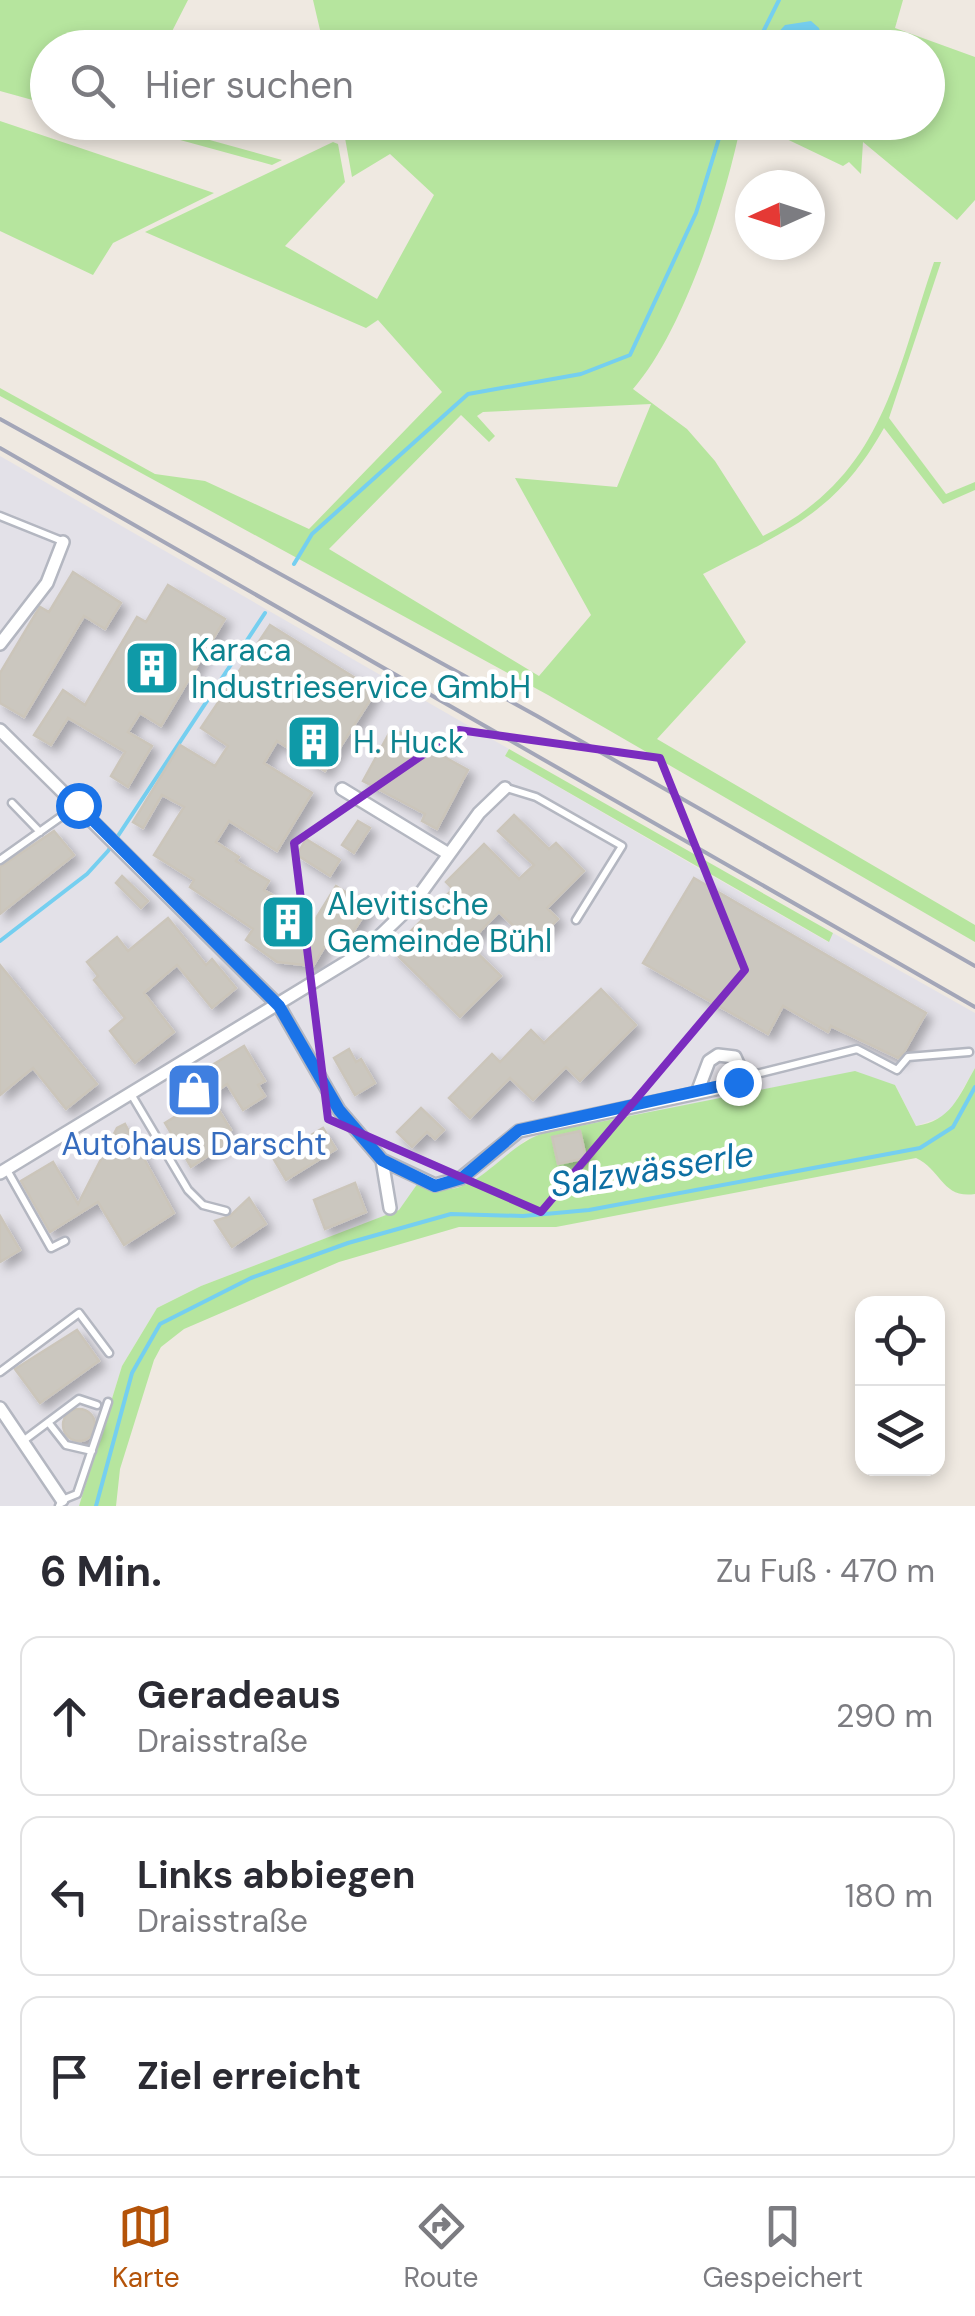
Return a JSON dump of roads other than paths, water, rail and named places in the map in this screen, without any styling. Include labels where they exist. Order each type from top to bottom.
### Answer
[{"type":"street","points":[[0,644],[47,583],[63,542]]},
{"type":"street","points":[[0,730],[279,1006],[339,1110],[382,1160],[435,1186],[462,1178],[519,1130],[698,1090],[725,1088],[739,1079],[740,1068],[734,1058],[718,1054],[708,1061],[698,1090]]},
{"type":"street","points":[[3,1171],[363,952],[413,904],[447,853],[506,788]]},
{"type":"street","points":[[342,789],[447,853]]},
{"type":"street","points":[[382,1160],[390,1208]]},
{"type":"street","points":[[0,1408],[60,1503]]},
{"type":"lane","points":[[0,516],[63,542]]},
{"type":"lane","points":[[506,788],[536,797],[622,846],[576,920]]},
{"type":"lane","points":[[12,803],[40,832]]},
{"type":"lane","points":[[0,860],[78,805]]},
{"type":"lane","points":[[739,1079],[857,1048],[897,1070],[908,1057],[969,1052]]},
{"type":"lane","points":[[131,1094],[188,1190],[204,1205],[226,1211]]},
{"type":"lane","points":[[3,1171],[51,1248],[65,1241]]},
{"type":"lane","points":[[0,1372],[79,1313],[109,1353]]},
{"type":"lane","points":[[22,1442],[79,1399],[97,1405]]},
{"type":"lane","points":[[60,1503],[77,1494],[108,1402]]},
{"type":"lane","points":[[48,1422],[66,1445],[92,1451]]},
{"type":"water","points":[[811,21],[820,30],[780,30],[785,25]]},
{"type":"waterway","name":"Salzwässerle","points":[[764,30],[779,0]]},
{"type":"waterway","name":"Salzwässerle","points":[[294,564],[312,534],[468,394],[581,374],[630,355],[696,213],[718,140]]},
{"type":"waterway","name":"Salzwässerle","points":[[0,941],[87,874],[108,851],[265,613]]},
{"type":"waterway","name":"Salzwässerle","points":[[96,1506],[132,1373],[160,1324],[251,1278],[348,1243],[451,1214],[523,1216],[589,1210],[920,1148],[953,1127],[975,1087]]},
{"type":"railway","points":[[0,419],[537,716],[975,966]]},
{"type":"railway","points":[[0,448],[975,1007]]},
{"type":"place","name":"Karaca Industrieservice GmbH","points":[[152,668]]},
{"type":"place","name":"H. Huck","points":[[314,742]]},
{"type":"place","name":"Alevitische Gemeinde Bühl","points":[[288,922]]},
{"type":"place","name":"Autohaus Darscht","points":[[194,1090]]}]
